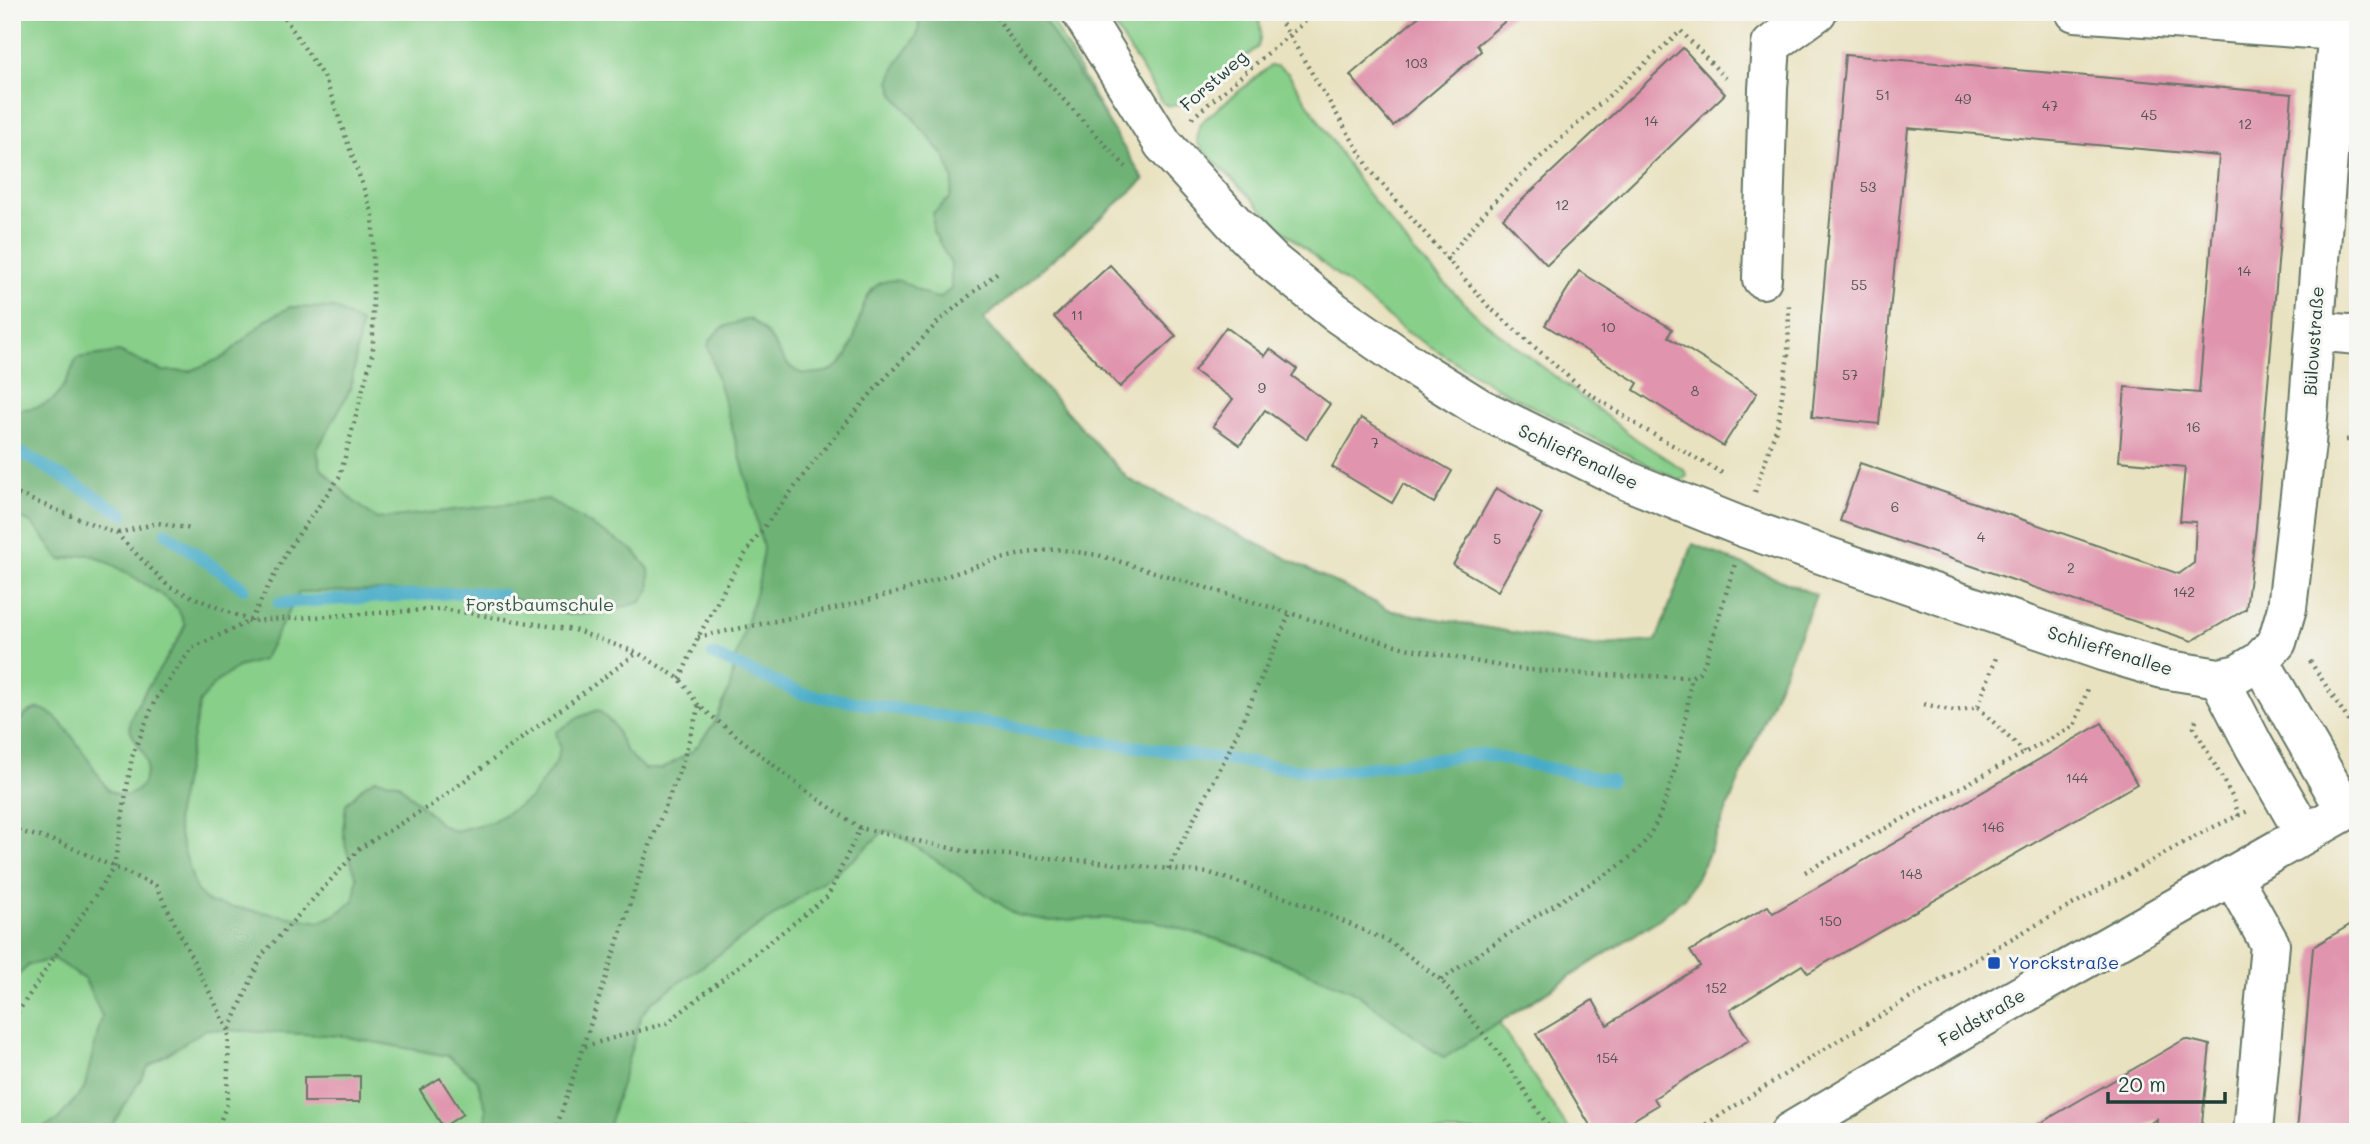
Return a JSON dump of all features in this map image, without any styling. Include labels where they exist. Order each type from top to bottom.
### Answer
[{"type":"street","name":"Schlieffenallee","points":[[1081,12],[1163,144],[1273,262],[1335,312],[1416,368],[1520,429],[1628,481],[1745,528],[2010,620],[2163,669],[2219,678]]},
{"type":"street","points":[[1762,279],[1771,45],[1817,12]]},
{"type":"street","points":[[2075,12],[2254,25],[2338,22]]},
{"type":"street","name":"Bülowstraße","points":[[2219,678],[2238,674],[2260,661],[2277,642],[2287,608],[2306,443],[2338,22]]},
{"type":"street","points":[[2315,331],[2358,335]]},
{"type":"street","points":[[2260,661],[2352,807]]},
{"type":"street","points":[[2219,678],[2304,833]]},
{"type":"street","name":"Feldstraße","points":[[1790,1132],[1971,1024],[2352,807]]},
{"type":"street","points":[[2232,876],[2270,944],[2253,1132]]},
{"type":"path","points":[[250,621],[289,548],[340,476],[373,351],[373,215],[326,81],[281,12]]},
{"type":"path","points":[[993,12],[1024,55],[1126,167]]},
{"type":"path","points":[[1275,12],[1371,171],[1489,307],[1580,387],[1642,428],[1732,479]]},
{"type":"path","name":"Forstweg","points":[[1163,144],[1315,12]]},
{"type":"path","points":[[1446,260],[1489,207],[1536,160],[1681,31],[1736,89],[1768,89]]},
{"type":"path","points":[[680,679],[698,637],[755,539],[816,459],[873,391],[939,321],[999,271]]},
{"type":"path","points":[[1744,486],[1755,492]]},
{"type":"path","points":[[12,492],[117,534],[169,587],[250,621]]},
{"type":"path","points":[[117,534],[158,523],[192,529]]},
{"type":"path","points":[[698,637],[838,608],[992,561],[1056,550],[1098,555],[1405,648],[1516,669],[1601,675],[1691,677],[1699,673],[1705,662],[1745,528]]},
{"type":"path","points":[[12,1021],[114,867],[132,757],[155,700],[192,648],[250,621],[442,609],[574,630],[638,653],[680,679],[699,706],[802,788],[860,828],[968,852],[1210,873],[1304,905],[1390,942],[1441,980],[1507,1064],[1552,1132]]},
{"type":"path","points":[[1168,869],[1228,753],[1290,613]]},
{"type":"path","points":[[1978,707],[2010,620]]},
{"type":"path","points":[[216,1132],[227,1104],[229,1031],[262,955],[360,848],[433,804],[638,653]]},
{"type":"path","points":[[2307,655],[2358,735]]},
{"type":"path","points":[[1441,980],[1504,936],[1622,863],[1642,846],[1665,804],[1688,707],[1691,677]]},
{"type":"path","points":[[1924,705],[1954,711],[1978,707]]},
{"type":"path","points":[[555,1132],[646,855],[682,764],[699,706]]},
{"type":"path","points":[[1978,707],[2024,752]]},
{"type":"path","points":[[1805,872],[2074,726],[2081,707]]},
{"type":"path","points":[[2194,727],[2234,800],[2239,817]]},
{"type":"path","points":[[1694,1132],[1834,1043],[2010,940],[2205,831],[2239,817],[2282,792]]},
{"type":"path","points":[[584,1046],[667,1023],[678,1015],[828,896],[860,828]]},
{"type":"path","points":[[12,829],[61,843],[156,886],[229,1031]]},
{"type":"green space","name":"Forstbaumschule","points":[[12,12],[1047,12],[1121,145],[1144,180],[983,320],[1128,479],[1392,611],[1591,646],[1656,641],[1693,544],[1816,595],[1705,862],[1686,896],[1659,919],[1499,1023],[1570,1132],[12,1132]]},
{"type":"green space","points":[[918,12],[1039,12],[1144,180],[983,320],[1128,479],[1392,611],[1591,646],[1656,641],[1693,544],[1816,595],[1705,862],[1686,896],[1659,919],[1444,1058],[1353,991],[1255,951],[1155,921],[1098,918],[1050,921],[1017,915],[894,832],[884,831],[854,859],[652,1002],[641,1016],[607,1132],[485,1132],[486,1109],[477,1079],[448,1056],[341,1036],[206,1029],[149,1066],[108,1132],[33,1132],[57,1121],[84,1089],[102,1016],[85,980],[54,959],[29,965],[12,981],[12,731],[29,712],[36,709],[45,710],[65,728],[108,790],[123,795],[133,793],[142,785],[147,768],[143,753],[131,732],[131,718],[185,625],[175,606],[148,586],[94,556],[81,555],[61,560],[36,527],[12,517],[12,410],[39,406],[55,398],[77,358],[119,352],[162,371],[190,371],[224,357],[266,320],[290,307],[334,308],[361,323],[351,388],[317,450],[321,468],[352,500],[377,519],[548,499],[633,550],[649,569],[650,589],[641,602],[606,612],[569,615],[482,590],[299,592],[263,660],[238,667],[215,683],[200,702],[176,818],[196,890],[209,903],[320,922],[354,901],[357,878],[346,848],[343,830],[346,804],[375,779],[398,783],[441,825],[455,831],[491,822],[530,799],[556,762],[560,748],[556,732],[580,717],[598,710],[614,725],[625,750],[644,769],[662,769],[694,750],[714,724],[730,687],[759,580],[763,548],[746,477],[708,346],[719,330],[750,319],[766,333],[785,361],[795,370],[807,374],[833,370],[843,361],[850,348],[864,303],[871,291],[881,283],[897,281],[940,298],[951,289],[951,264],[933,231],[933,213],[950,198],[953,181],[946,158],[895,96],[890,82],[898,62],[919,28]]},
{"type":"green space","points":[[1106,12],[1257,12],[1260,38],[1258,47],[1188,104],[1168,106],[1162,102]]},
{"type":"green space","points":[[1270,66],[1277,66],[1288,73],[1359,182],[1414,252],[1478,317],[1636,439],[1685,471],[1687,476],[1681,481],[1495,387],[1404,330],[1286,233],[1197,142],[1199,127],[1205,119]]},
{"type":"building","points":[[1424,12],[1516,12],[1477,45],[1481,51],[1393,126],[1350,75]]},
{"type":"building","points":[[1683,48],[1725,94],[1547,265],[1503,218]]},
{"type":"building","points":[[1845,55],[2292,94],[2256,528],[2246,609],[2192,641],[1840,521],[1860,463],[2179,574],[2194,563],[2196,522],[2180,521],[2185,467],[2119,461],[2125,387],[2199,393],[2219,156],[1908,128],[1879,424],[1812,417]]},
{"type":"building","points":[[1110,265],[1176,336],[1120,387],[1054,317]]},
{"type":"building","points":[[1579,271],[1672,329],[1668,337],[1757,393],[1723,446],[1634,390],[1638,383],[1545,325]]},
{"type":"building","points":[[1226,327],[1265,356],[1270,349],[1297,369],[1292,376],[1330,404],[1306,439],[1265,410],[1240,445],[1213,426],[1233,399],[1194,371]]},
{"type":"building","points":[[1361,418],[1452,471],[1434,503],[1403,484],[1392,503],[1332,467]]},
{"type":"building","points":[[1496,488],[1542,514],[1498,591],[1453,565]]},
{"type":"building","points":[[2102,723],[2137,784],[1808,973],[1802,965],[1730,1010],[1749,1040],[1654,1098],[1658,1105],[1613,1132],[1594,1132],[1536,1034],[1593,1000],[1607,1025],[1700,966],[1690,951],[1768,906],[1773,913]]},
{"type":"building","points":[[2358,920],[2358,1132],[2297,1132],[2313,947]]},
{"type":"building","points":[[2185,1039],[2210,1045],[2201,1132],[2156,1132],[2157,1119],[2136,1132],[2025,1132]]},
{"type":"building","points":[[360,1076],[360,1102],[304,1102],[304,1077]]},
{"type":"building","points":[[440,1078],[463,1114],[443,1127],[420,1090]]},
{"type":"waterway","points":[[12,453],[20,452],[123,514]]},
{"type":"waterway","points":[[166,533],[244,588]]},
{"type":"waterway","points":[[279,603],[473,592],[503,595]]},
{"type":"waterway","points":[[713,655],[803,694],[1103,742],[1323,773],[1480,754],[1611,781]]},
{"type":"place","name":"Yorckstraße","points":[[1994,963]]}]
